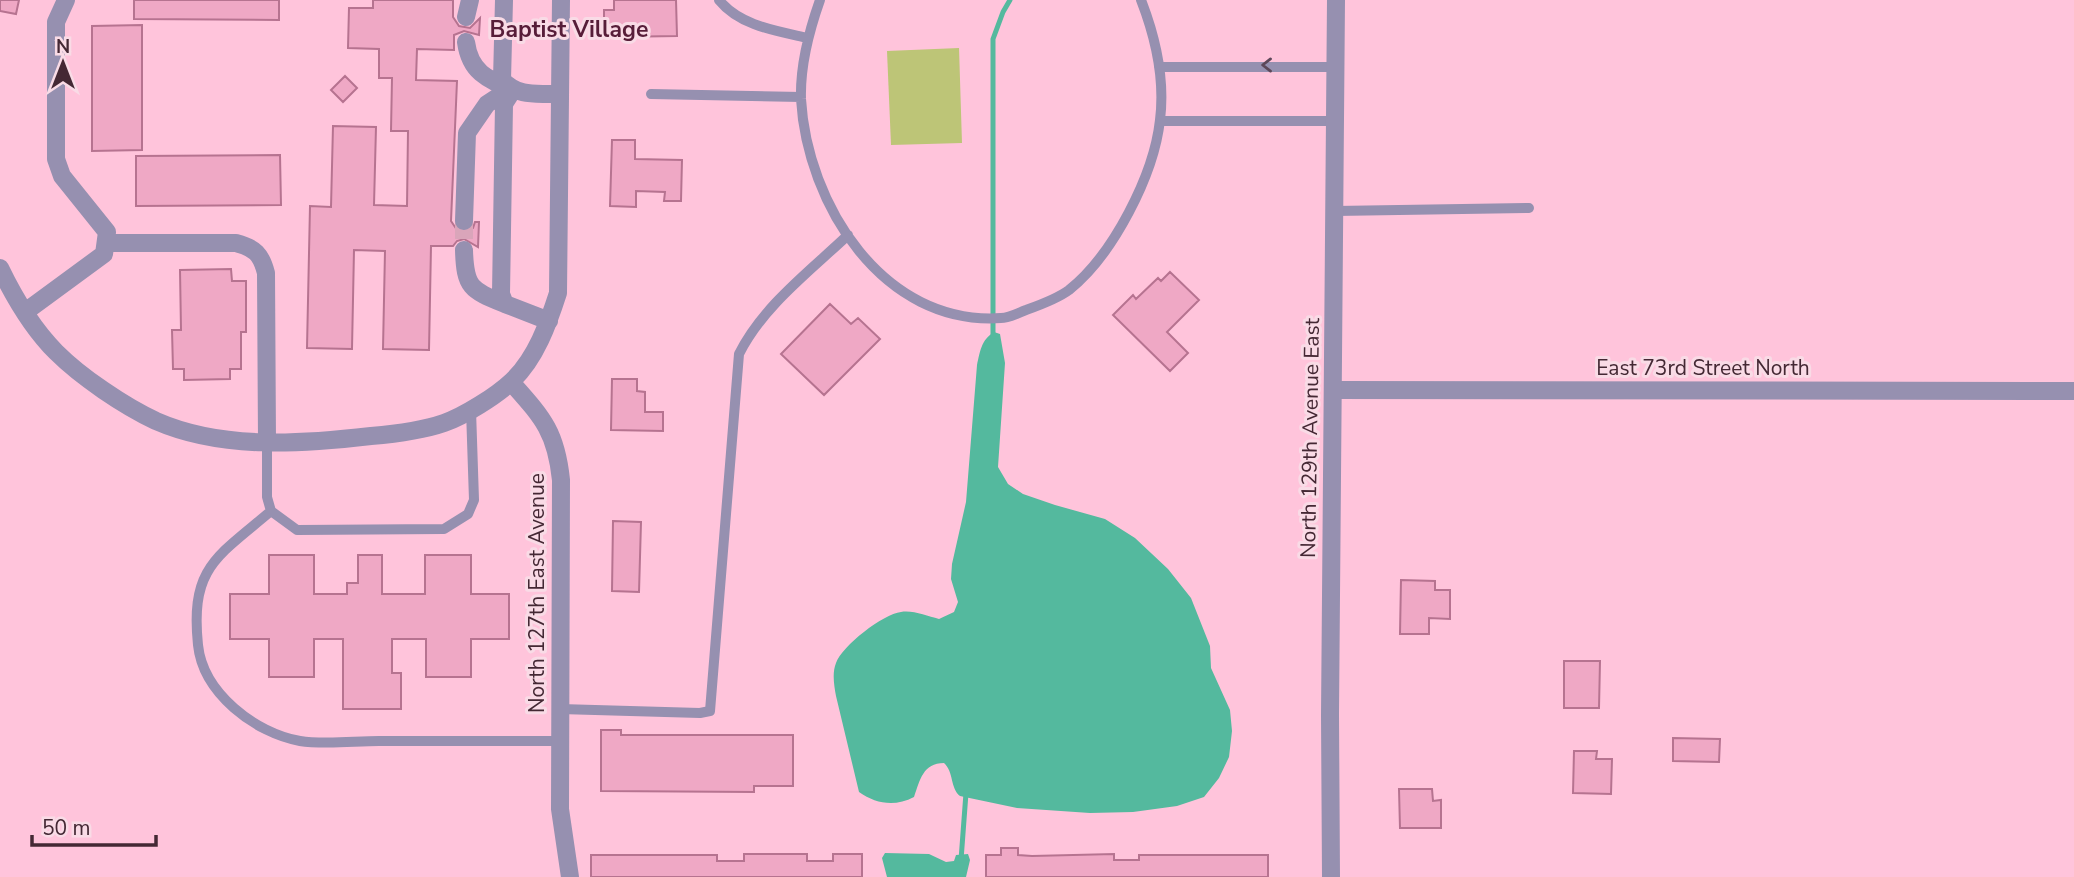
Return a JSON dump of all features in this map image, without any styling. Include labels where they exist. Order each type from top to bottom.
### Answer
[{"type":"street","points":[[25,312],[104,254],[106,243],[107,232],[62,176],[56,159],[56,22],[66,0]]},
{"type":"street","points":[[504,0],[502,79],[511,90]]},
{"type":"street","points":[[0,268],[25,312],[55,352],[129,406],[157,422],[191,433],[233,441],[267,442],[336,440],[393,434],[444,423],[471,410],[511,382],[529,360],[549,321],[558,293],[561,0]]},
{"type":"street","name":"North 129th Avenue East","points":[[1331,877],[1336,0]]},
{"type":"street","points":[[466,42],[468,55],[483,76],[511,90],[560,94]]},
{"type":"street","points":[[464,221],[467,133],[487,104],[511,90]]},
{"type":"street","points":[[505,304],[501,294],[503,104],[511,90]]},
{"type":"street","points":[[106,243],[236,243],[252,247],[262,259],[266,273],[267,442]]},
{"type":"street","points":[[464,250],[465,275],[472,287],[505,304],[549,321]]},
{"type":"street","name":"North 127th East Avenue","points":[[511,382],[542,418],[553,437],[559,457],[560,809],[570,877]]},
{"type":"street","name":"East 73rd Street North","points":[[1333,390],[2074,391]]},
{"type":"lane","points":[[719,0],[730,12],[743,20],[808,38]]},
{"type":"lane","points":[[820,0],[808,38],[801,97],[810,158],[839,223],[872,266],[892,285],[943,312],[985,318],[1003,318],[1043,304],[1069,290],[1122,227],[1136,198],[1160,121],[1158,67],[1140,0]]},
{"type":"lane","points":[[1158,67],[1335,67]]},
{"type":"lane","points":[[651,94],[801,97]]},
{"type":"lane","points":[[1160,121],[1334,121]]},
{"type":"lane","points":[[1335,211],[1530,208]]},
{"type":"lane","points":[[560,709],[700,713],[710,711],[739,354],[748,336],[766,314],[848,235]]},
{"type":"lane","points":[[267,442],[267,497],[271,511],[298,530],[444,528],[468,514],[474,500],[471,410]]},
{"type":"lane","points":[[271,511],[217,556],[203,578],[196,606],[199,652],[209,676],[230,704],[253,724],[300,741],[560,741]]},
{"type":"shaded area","points":[[959,48],[962,143],[891,145],[887,51]]},
{"type":"shaded area","points":[[994,332],[1000,334],[1005,363],[998,467],[1008,484],[1023,494],[1105,519],[1135,538],[1168,569],[1191,598],[1210,646],[1211,668],[1230,710],[1232,731],[1229,757],[1219,778],[1204,797],[1177,806],[1133,812],[1090,813],[1017,808],[960,796],[944,763],[927,769],[914,797],[907,800],[886,803],[859,792],[836,696],[835,667],[840,656],[854,640],[884,618],[910,612],[939,619],[954,612],[958,602],[951,579],[952,564],[966,502],[977,365],[984,343]]},
{"type":"shaded area","points":[[885,853],[929,854],[946,862],[954,861],[956,855],[968,854],[970,860],[966,877],[887,877],[882,858]]},
{"type":"building","points":[[0,0],[19,0],[16,14],[0,11]]},
{"type":"building","points":[[134,0],[279,0],[279,20],[134,19]]},
{"type":"building","points":[[373,0],[453,0],[453,17],[459,26],[470,28],[480,18],[479,35],[464,31],[454,35],[454,50],[417,49],[416,80],[457,81],[451,221],[457,230],[464,232],[473,228],[475,222],[479,222],[478,247],[464,239],[453,246],[431,246],[429,350],[383,349],[385,251],[354,250],[352,349],[307,348],[310,206],[331,207],[333,126],[376,127],[374,205],[407,206],[408,131],[391,131],[392,78],[379,78],[379,49],[348,48],[349,8],[373,8]]},
{"type":"building","points":[[614,0],[676,0],[677,36],[614,37],[614,28],[604,28],[604,10],[614,10]]},
{"type":"building","points":[[142,25],[142,150],[92,151],[92,26]]},
{"type":"building","points":[[345,76],[357,88],[343,102],[331,90]]},
{"type":"building","points":[[612,140],[635,140],[635,159],[682,160],[681,201],[664,201],[665,192],[636,191],[636,207],[610,206]]},
{"type":"building","points":[[280,155],[281,205],[136,206],[136,156]]},
{"type":"building","points":[[231,269],[232,281],[246,281],[246,332],[241,332],[241,369],[230,369],[230,379],[184,380],[184,369],[173,369],[172,330],[181,330],[180,270]]},
{"type":"building","points":[[1170,272],[1199,300],[1167,332],[1188,353],[1170,371],[1113,315],[1133,295],[1136,299],[1158,278],[1161,281]]},
{"type":"building","points":[[830,304],[851,324],[858,318],[880,339],[824,395],[781,354]]},
{"type":"building","points":[[612,379],[637,379],[637,391],[645,392],[645,412],[663,412],[663,431],[611,430]]},
{"type":"building","points":[[613,521],[641,522],[639,592],[612,591]]},
{"type":"building","points":[[269,555],[314,555],[314,594],[347,594],[347,583],[358,583],[358,555],[382,555],[382,594],[425,594],[425,555],[471,555],[471,594],[509,594],[509,639],[471,639],[471,677],[426,677],[426,639],[392,639],[392,673],[401,673],[401,709],[343,709],[343,639],[314,639],[314,677],[269,677],[269,639],[230,639],[230,594],[269,594]]},
{"type":"building","points":[[1401,580],[1435,581],[1435,590],[1450,590],[1450,619],[1429,618],[1429,634],[1400,634]]},
{"type":"building","points":[[1564,661],[1600,661],[1599,708],[1564,708]]},
{"type":"building","points":[[601,730],[621,730],[621,735],[793,735],[793,786],[754,786],[754,792],[601,791]]},
{"type":"building","points":[[1673,738],[1720,739],[1719,762],[1673,761]]},
{"type":"building","points":[[1574,751],[1597,751],[1596,759],[1612,759],[1611,794],[1573,793]]},
{"type":"building","points":[[1399,789],[1432,789],[1433,801],[1441,800],[1441,828],[1400,828]]},
{"type":"building","points":[[1001,848],[1018,848],[1018,855],[1032,856],[1114,854],[1114,860],[1139,860],[1139,855],[1268,855],[1268,877],[986,877],[986,855],[1001,855]]},
{"type":"building","points":[[744,854],[807,854],[807,861],[833,861],[833,854],[862,854],[862,877],[591,877],[591,855],[717,855],[717,861],[744,861]]},
{"type":"waterway","points":[[993,336],[993,39],[1010,0]]},
{"type":"waterway","points":[[961,860],[966,793]]},
{"type":"tunnel","points":[[464,221],[464,250]]},
{"type":"district","name":"Baptist Village","points":[[569,29]]}]
